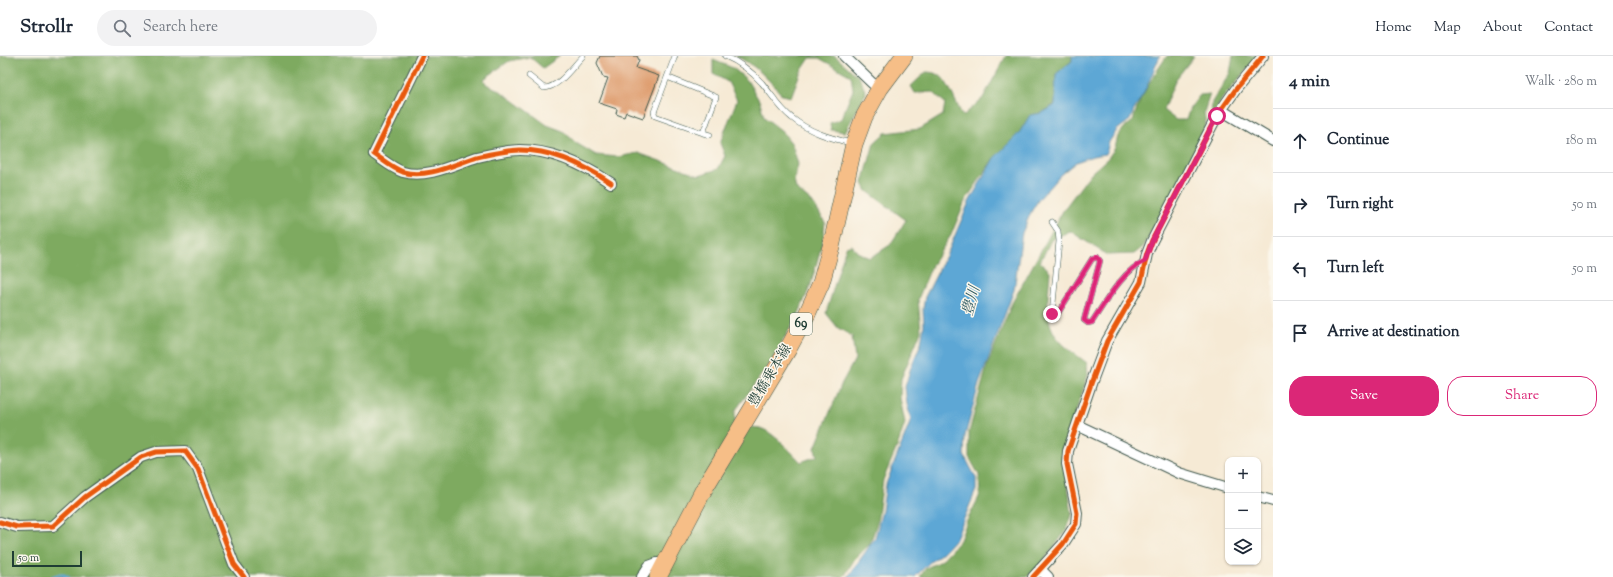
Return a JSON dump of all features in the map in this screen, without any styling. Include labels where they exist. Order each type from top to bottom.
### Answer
[{"type":"main road","name":"豊橋乗本線","points":[[662,570],[704,489],[788,349],[807,314],[821,283],[832,243],[854,144],[864,117],[880,88],[904,56]]},
{"type":"street","points":[[422,56],[374,154],[388,164],[403,172],[418,173],[436,171],[479,157],[518,150],[538,151],[563,158],[591,170],[611,183]]},
{"type":"street","points":[[844,56],[872,83],[880,88]]},
{"type":"street","points":[[1033,577],[1063,544],[1076,524],[1077,513],[1067,464],[1068,451],[1107,341],[1141,282],[1145,261],[1152,241],[1221,110],[1263,56]]},
{"type":"street","points":[[1221,110],[1273,141]]},
{"type":"street","points":[[1077,425],[1179,473],[1225,487]]},
{"type":"street","points":[[0,522],[17,527],[53,526],[85,497],[141,456],[156,452],[185,452],[198,469],[234,564],[244,577]]},
{"type":"street","points":[[1261,498],[1273,501]]},
{"type":"street","points":[[642,577],[649,566],[657,563],[662,570]]},
{"type":"street","points":[[1040,569],[1048,577]]},
{"type":"lane","points":[[529,76],[544,88],[549,88],[557,84],[583,56]]},
{"type":"lane","points":[[675,56],[654,112],[655,116],[710,136]]},
{"type":"lane","points":[[725,56],[734,60],[748,70],[761,82],[778,105],[792,118],[808,129],[829,138],[854,144]]},
{"type":"lane","points":[[667,77],[716,97],[703,133]]},
{"type":"lane","points":[[1052,222],[1058,231],[1059,241],[1056,256],[1052,314],[1055,315],[1058,313],[1092,259],[1097,257],[1100,261],[1084,320],[1088,323],[1092,322],[1114,289],[1139,263],[1145,261]]},
{"type":"green space","points":[[0,56],[560,56],[543,68],[530,57],[509,61],[484,79],[486,84],[499,90],[547,125],[563,131],[576,143],[596,155],[618,157],[638,153],[699,175],[718,169],[725,156],[720,143],[737,100],[728,82],[713,74],[713,60],[733,68],[747,80],[760,102],[764,117],[782,131],[792,144],[798,164],[794,181],[796,189],[812,202],[825,222],[823,240],[811,284],[799,313],[770,363],[735,411],[735,423],[765,430],[782,443],[801,462],[817,456],[815,448],[842,383],[855,359],[852,336],[838,328],[826,313],[846,247],[852,245],[857,252],[870,258],[890,245],[906,220],[867,191],[863,183],[874,143],[885,133],[920,129],[943,115],[945,103],[933,92],[915,93],[911,86],[926,72],[939,75],[946,82],[963,116],[983,98],[1006,56],[1072,56],[1072,61],[1056,74],[1055,104],[1042,113],[1030,115],[1019,133],[994,158],[965,201],[951,235],[932,265],[918,299],[921,331],[901,379],[900,398],[905,423],[883,480],[877,523],[870,544],[854,560],[845,575],[842,577],[0,577]]},
{"type":"green space","points":[[735,56],[835,56],[859,77],[866,93],[845,132],[831,130],[830,123],[841,119],[853,90],[851,76],[819,58],[810,58],[800,73],[791,97],[782,95],[749,63]]},
{"type":"green space","points":[[1167,56],[1194,56],[1176,79],[1163,110],[1176,120],[1186,120],[1190,108],[1200,95],[1210,94],[1204,112],[1206,125],[1199,142],[1174,194],[1143,247],[1134,254],[1107,255],[1070,231],[1051,240],[1040,262],[1050,271],[1048,308],[1054,334],[1066,347],[1087,363],[1088,375],[1069,432],[1065,465],[1072,515],[1066,531],[1041,564],[1027,577],[920,577],[926,568],[941,561],[960,540],[967,521],[980,495],[979,475],[969,457],[969,432],[987,366],[1012,303],[1064,209],[1091,173],[1108,158],[1115,148],[1118,136],[1124,128],[1133,121],[1142,96]]},
{"type":"green space","points":[[1233,56],[1258,56],[1222,99],[1211,119],[1212,102],[1230,73]]},
{"type":"water","name":"豊川","points":[[1072,56],[1160,56],[1144,93],[1130,120],[1117,130],[1109,142],[1106,154],[1093,156],[1076,162],[1060,175],[1039,199],[1031,212],[1022,233],[1014,290],[979,384],[965,436],[964,455],[976,478],[976,490],[956,538],[942,553],[915,577],[848,577],[875,538],[882,511],[886,484],[911,420],[905,387],[921,343],[924,325],[923,309],[925,297],[948,252],[969,202],[994,158],[1019,133],[1030,115],[1042,113],[1055,105],[1056,74],[1072,61]]},
{"type":"building","points":[[600,56],[637,56],[639,60],[636,68],[659,76],[643,118],[626,112],[624,117],[616,114],[617,109],[599,103],[608,78],[603,77],[597,63]]},
{"type":"waterway","points":[[52,577],[61,574],[68,577]]},
{"type":"cycle path","points":[[422,56],[374,154],[388,164],[403,172],[422,174],[441,170],[493,153],[515,150],[532,151],[568,160],[590,170],[611,183]]},
{"type":"cycle path","points":[[1033,577],[1063,544],[1076,524],[1077,513],[1067,464],[1068,451],[1107,341],[1141,282],[1147,254],[1152,241],[1217,116],[1236,89],[1263,56]]},
{"type":"cycle path","points":[[0,522],[17,527],[53,526],[85,497],[141,457],[156,452],[185,451],[198,469],[234,564],[244,577]]},
{"type":"route","points":[[1052,314],[1055,315],[1058,313],[1092,259],[1097,257],[1100,261],[1084,320],[1088,323],[1092,322],[1114,289],[1139,263],[1145,261],[1152,241],[1217,116]]}]
